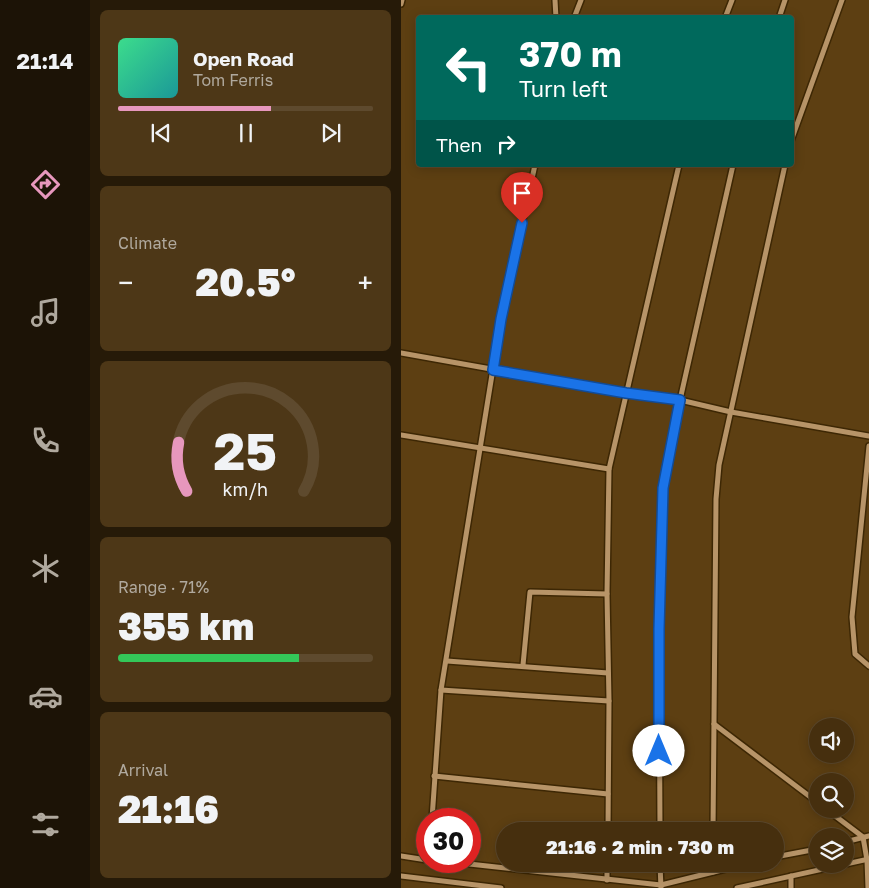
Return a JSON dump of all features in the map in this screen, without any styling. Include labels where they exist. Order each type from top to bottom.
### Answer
[{"type":"street","points":[[401,4],[402,0]]},
{"type":"street","points":[[555,0],[556,15]]},
{"type":"street","points":[[576,15],[581,0]]},
{"type":"street","points":[[726,15],[732,0]]},
{"type":"street","points":[[780,15],[785,0]]},
{"type":"street","points":[[794,133],[842,0]]},
{"type":"street","points":[[433,808],[441,690],[482,449],[501,319],[535,167]]},
{"type":"street","points":[[607,822],[609,469],[679,167]]},
{"type":"street","points":[[659,822],[660,546],[663,488],[680,400],[733,167]]},
{"type":"street","points":[[713,822],[715,499],[719,465],[785,167]]},
{"type":"street","points":[[401,353],[626,393],[680,400],[731,412],[869,436]]},
{"type":"street","points":[[401,435],[609,469]]},
{"type":"street","points":[[869,446],[852,617],[855,654],[869,666]]},
{"type":"street","points":[[523,665],[531,592],[607,594]]},
{"type":"street","points":[[447,661],[523,665],[608,673]]},
{"type":"street","points":[[441,690],[609,701]]},
{"type":"street","points":[[714,724],[809,796]]},
{"type":"street","points":[[434,776],[608,794]]},
{"type":"street","points":[[839,818],[866,836],[868,859],[867,888]]},
{"type":"street","points":[[784,855],[809,850]]},
{"type":"street","points":[[401,856],[416,858]]},
{"type":"street","points":[[737,888],[868,859]]},
{"type":"street","points":[[481,865],[661,886],[713,872]]},
{"type":"street","points":[[607,872],[607,880]]},
{"type":"street","points":[[660,872],[661,886]]},
{"type":"street","points":[[401,876],[501,888]]},
{"type":"street","points":[[791,876],[791,888]]},
{"type":"street","points":[[614,880],[614,888]]},
{"type":"route","points":[[522,223],[501,319],[493,370],[626,393],[680,400],[663,488],[660,546],[659,751]]}]
